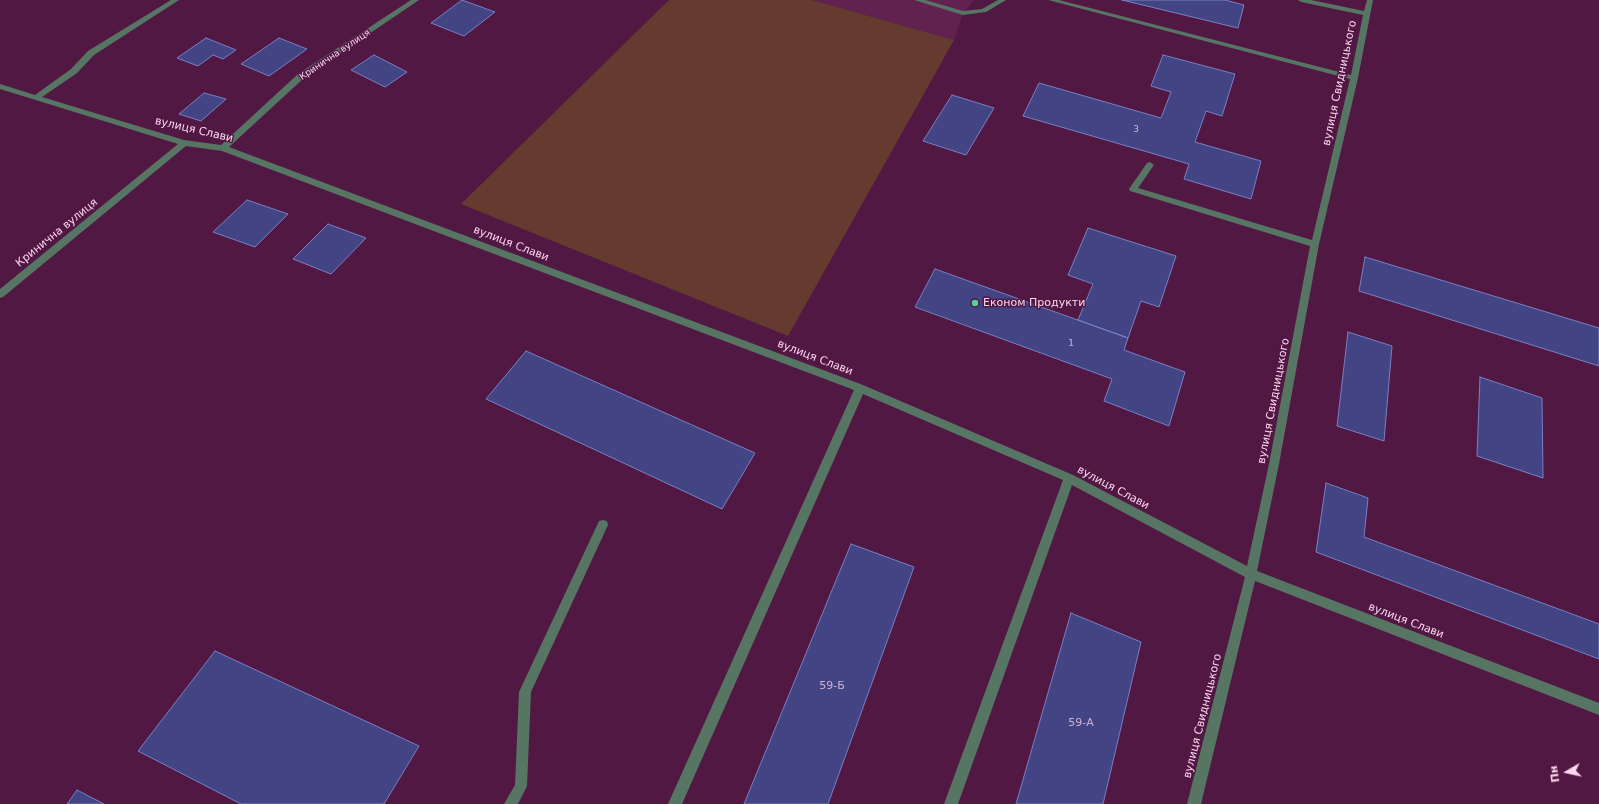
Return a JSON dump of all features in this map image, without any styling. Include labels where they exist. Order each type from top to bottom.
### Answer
[{"type":"street","points":[[36,98],[74,70],[91,53],[176,0]]},
{"type":"street","name":"Кринична вулиця","points":[[223,148],[302,76],[416,0]]},
{"type":"street","points":[[917,0],[963,13],[984,11],[1003,0]]},
{"type":"street","points":[[1051,0],[1354,78]]},
{"type":"street","points":[[1301,0],[1367,14]]},
{"type":"street","name":"вулиця Свидницького","points":[[1194,804],[1251,574],[1274,464],[1315,244],[1354,78],[1370,0]]},
{"type":"street","name":"вулиця Слави","points":[[0,86],[184,143],[223,148],[860,388],[1069,478],[1251,574],[1599,709]]},
{"type":"street","name":"Кринична вулиця","points":[[0,294],[184,143]]},
{"type":"street","points":[[1150,164],[1133,189],[1315,244]]},
{"type":"street","points":[[675,804],[860,388]]},
{"type":"street","points":[[951,804],[1069,478]]},
{"type":"street","points":[[511,804],[521,786],[525,692],[604,526]]},
{"type":"shaded area","points":[[669,0],[812,0],[954,40],[788,336],[461,204]]},
{"type":"shaded area","points":[[812,0],[974,0],[963,13],[954,40]]},
{"type":"building","points":[[462,0],[495,12],[464,36],[431,23]]},
{"type":"building","points":[[1122,0],[1225,0],[1244,5],[1238,28]]},
{"type":"building","points":[[206,38],[236,50],[223,59],[213,55],[198,66],[177,58]]},
{"type":"building","points":[[279,38],[307,49],[269,76],[241,64]]},
{"type":"building","points":[[374,55],[407,72],[385,87],[351,70]]},
{"type":"building","points":[[1163,55],[1235,74],[1222,116],[1206,111],[1195,142],[1261,161],[1251,199],[1184,179],[1189,164],[1023,116],[1039,83],[1161,118],[1171,92],[1151,86]]},
{"type":"building","points":[[204,93],[226,99],[201,121],[179,114]]},
{"type":"building","points":[[952,95],[994,108],[966,155],[923,141]]},
{"type":"building","points":[[247,200],[288,214],[255,247],[213,232]]},
{"type":"building","points":[[328,224],[366,238],[331,274],[293,259]]},
{"type":"building","points":[[1088,228],[1176,256],[1159,307],[1141,301],[1128,338],[1078,320],[1093,284],[1068,275]]},
{"type":"building","points":[[1365,257],[1599,328],[1599,366],[1359,291]]},
{"type":"building","points":[[935,269],[1128,338],[1124,350],[1185,372],[1169,426],[1104,401],[1112,379],[915,307]]},
{"type":"building","points":[[1348,332],[1392,346],[1384,441],[1337,426]]},
{"type":"building","points":[[526,351],[755,453],[722,509],[486,399]]},
{"type":"building","points":[[1480,377],[1542,398],[1543,478],[1477,456]]},
{"type":"building","points":[[1326,483],[1368,498],[1364,537],[1599,624],[1599,659],[1316,552]]},
{"type":"building","points":[[851,544],[914,567],[828,804],[744,804]]},
{"type":"building","points":[[1071,613],[1141,642],[1103,804],[1016,804]]},
{"type":"building","points":[[215,651],[419,746],[384,804],[241,804],[138,751]]},
{"type":"building","points":[[77,790],[104,804],[67,804]]},
{"type":"place","name":"Економ Продукти","points":[[975,303]]}]
